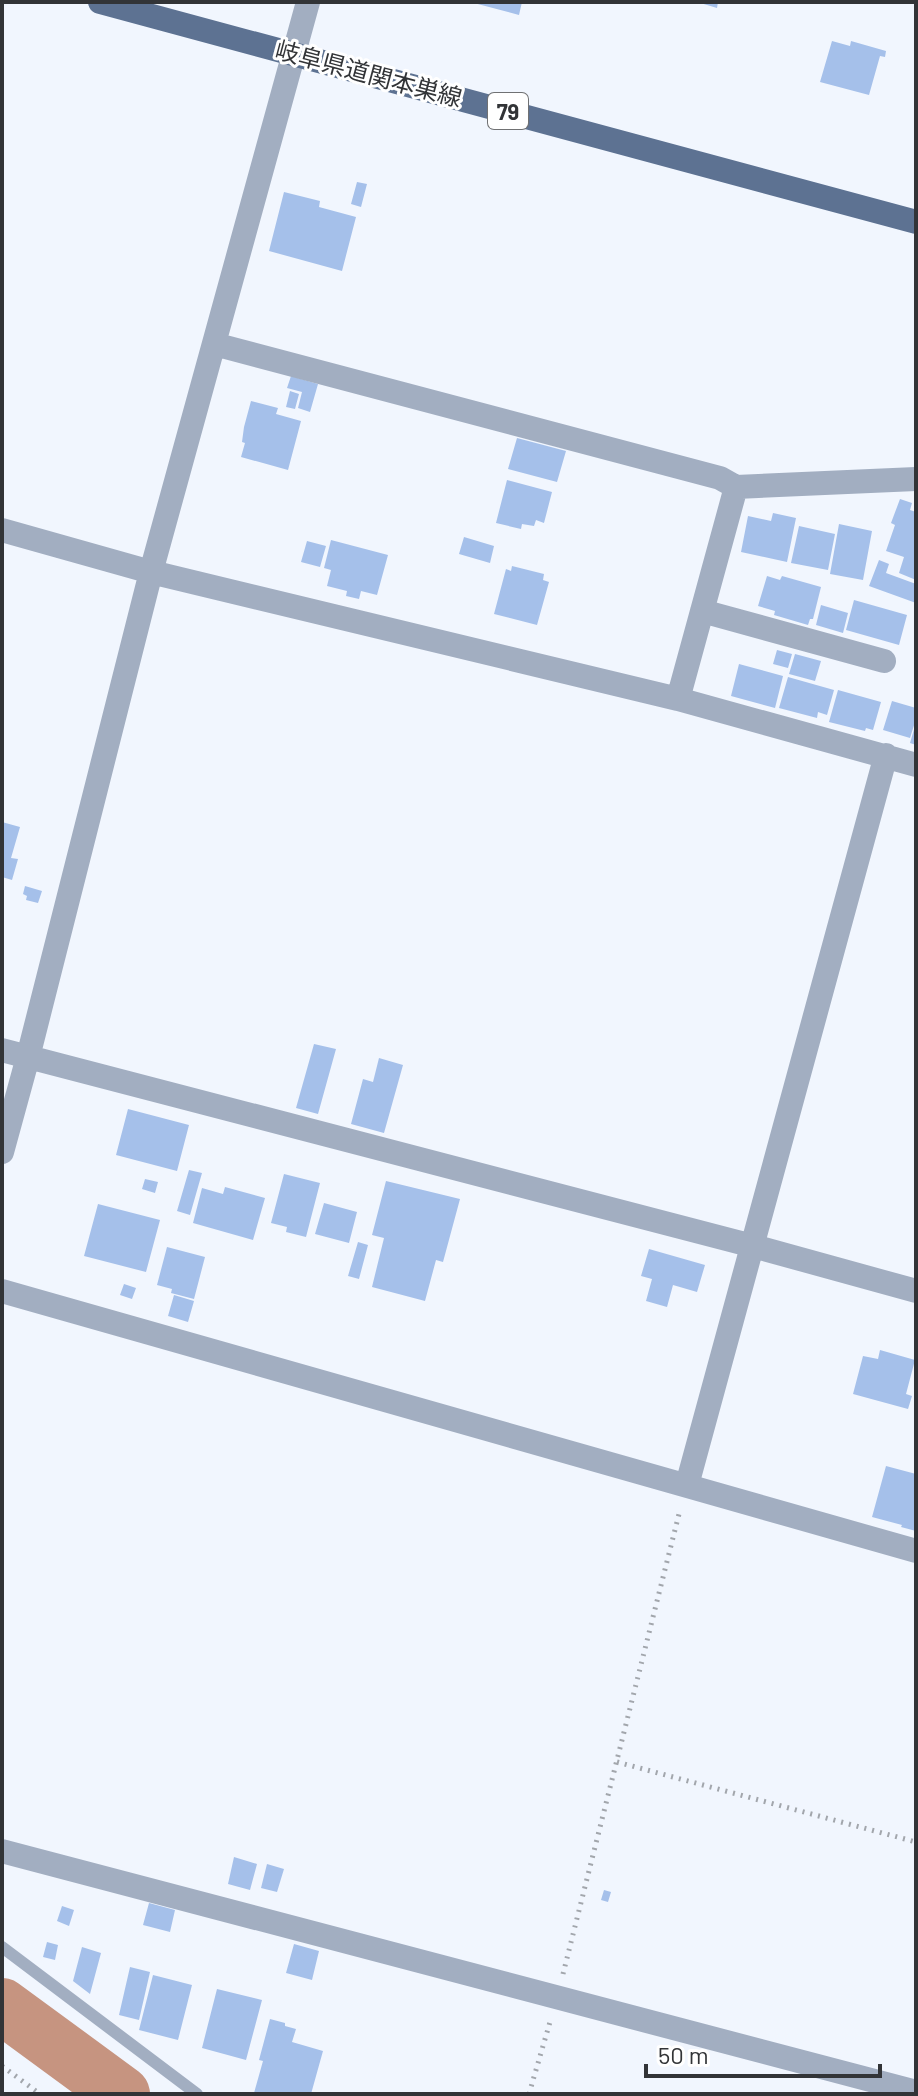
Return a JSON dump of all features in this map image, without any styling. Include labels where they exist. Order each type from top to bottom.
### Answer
[{"type":"main road","name":"岐阜県道関本巣線","points":[[100,2],[916,222]]},
{"type":"street","points":[[2,1152],[151,572],[308,2]]},
{"type":"street","points":[[214,344],[720,478],[736,487],[916,479]]},
{"type":"street","points":[[678,699],[736,487]]},
{"type":"street","points":[[2,530],[151,572],[678,699],[916,765]]},
{"type":"street","points":[[702,611],[884,661]]},
{"type":"street","points":[[687,1485],[886,755]]},
{"type":"street","points":[[2,1050],[916,1291]]},
{"type":"street","points":[[2,1291],[916,1551]]},
{"type":"street","points":[[2,1851],[916,2092]]},
{"type":"lane","points":[[2,1947],[197,2094]]},
{"type":"path","points":[[529,2094],[557,1999],[687,1485]]},
{"type":"path","points":[[617,1762],[916,1842]]},
{"type":"path","points":[[2,2066],[40,2094]]},
{"type":"building","points":[[470,2],[522,2],[519,15]]},
{"type":"building","points":[[697,2],[718,2],[717,8]]},
{"type":"building","points":[[832,41],[850,46],[851,41],[886,51],[885,57],[880,56],[869,95],[820,82]]},
{"type":"building","points":[[357,182],[367,184],[361,207],[351,204]]},
{"type":"building","points":[[284,192],[320,201],[319,207],[356,217],[342,271],[269,251]]},
{"type":"building","points":[[291,376],[318,384],[310,412],[298,408],[302,392],[287,388]]},
{"type":"building","points":[[290,391],[299,394],[295,409],[286,407]]},
{"type":"building","points":[[251,401],[278,408],[276,414],[301,421],[288,470],[241,457]]},
{"type":"building","points":[[517,438],[566,451],[557,482],[508,469]]},
{"type":"building","points":[[507,480],[552,492],[544,523],[536,520],[534,526],[522,524],[521,529],[496,523]]},
{"type":"building","points":[[900,499],[912,503],[910,510],[916,512],[916,580],[899,573],[904,557],[886,551],[895,525],[891,523]]},
{"type":"building","points":[[773,513],[796,518],[787,562],[741,552],[748,516],[771,521]]},
{"type":"building","points":[[839,524],[872,531],[863,580],[830,574]]},
{"type":"building","points":[[799,526],[835,534],[828,570],[791,563]]},
{"type":"building","points":[[464,537],[494,546],[490,563],[459,554]]},
{"type":"building","points":[[331,540],[388,555],[377,595],[361,591],[359,599],[346,596],[347,591],[327,586],[331,570],[324,568]]},
{"type":"building","points":[[307,541],[326,546],[320,567],[301,562]]},
{"type":"building","points":[[879,560],[889,564],[886,573],[916,584],[916,603],[869,586]]},
{"type":"building","points":[[512,566],[544,574],[543,580],[549,582],[537,625],[494,614],[506,569],[511,571]]},
{"type":"building","points":[[767,576],[780,580],[782,576],[821,587],[813,619],[808,625],[774,615],[775,611],[758,606]]},
{"type":"building","points":[[854,600],[907,615],[899,645],[846,630]]},
{"type":"building","points":[[821,605],[848,613],[843,633],[816,625]]},
{"type":"building","points":[[777,650],[792,654],[788,668],[773,664]]},
{"type":"building","points":[[795,654],[821,661],[815,681],[789,674]]},
{"type":"building","points":[[739,664],[783,676],[775,708],[731,696]]},
{"type":"building","points":[[788,677],[834,690],[827,715],[818,712],[817,718],[779,708]]},
{"type":"building","points":[[838,690],[881,702],[873,730],[866,728],[865,731],[829,722]]},
{"type":"building","points":[[892,701],[916,708],[910,738],[883,730]]},
{"type":"building","points":[[916,726],[916,745],[910,743]]},
{"type":"building","points":[[2,822],[20,827],[11,858],[18,859],[12,880],[2,877]]},
{"type":"building","points":[[25,886],[42,891],[38,903],[26,900],[27,896],[23,894]]},
{"type":"building","points":[[314,1044],[336,1049],[318,1114],[296,1108]]},
{"type":"building","points":[[379,1058],[403,1065],[384,1133],[351,1124],[363,1079],[373,1082]]},
{"type":"building","points":[[128,1109],[189,1125],[177,1171],[116,1155]]},
{"type":"building","points":[[189,1170],[202,1173],[190,1215],[177,1211]]},
{"type":"building","points":[[284,1174],[320,1183],[306,1237],[286,1232],[287,1227],[271,1223]]},
{"type":"building","points":[[145,1179],[158,1182],[155,1193],[142,1189]]},
{"type":"building","points":[[386,1181],[460,1199],[443,1262],[436,1260],[425,1301],[372,1287],[384,1238],[372,1235]]},
{"type":"building","points":[[225,1187],[265,1198],[253,1240],[193,1223],[202,1188],[223,1194]]},
{"type":"building","points":[[324,1203],[357,1212],[349,1243],[315,1234]]},
{"type":"building","points":[[98,1204],[160,1220],[146,1272],[84,1256]]},
{"type":"building","points":[[358,1242],[368,1245],[359,1279],[348,1276]]},
{"type":"building","points":[[167,1247],[205,1257],[194,1299],[171,1293],[172,1289],[157,1285]]},
{"type":"building","points":[[649,1249],[705,1265],[697,1292],[673,1285],[667,1307],[646,1301],[652,1279],[641,1276]]},
{"type":"building","points":[[124,1284],[136,1288],[132,1299],[120,1295]]},
{"type":"building","points":[[174,1295],[194,1301],[188,1322],[168,1316]]},
{"type":"building","points":[[880,1350],[915,1360],[906,1394],[912,1396],[908,1409],[853,1394],[863,1356],[878,1359]]},
{"type":"building","points":[[886,1466],[916,1474],[916,1531],[872,1517]]},
{"type":"building","points":[[234,1857],[257,1864],[250,1890],[228,1884]]},
{"type":"building","points":[[267,1864],[284,1869],[277,1892],[261,1888]]},
{"type":"building","points":[[604,1890],[611,1892],[608,1902],[601,1900]]},
{"type":"building","points":[[149,1903],[175,1910],[170,1932],[143,1925]]},
{"type":"building","points":[[62,1906],[74,1910],[69,1926],[57,1921]]},
{"type":"building","points":[[47,1942],[58,1945],[55,1960],[43,1957]]},
{"type":"building","points":[[294,1944],[319,1951],[312,1980],[286,1973]]},
{"type":"building","points":[[82,1947],[101,1953],[90,1994],[73,1981]]},
{"type":"building","points":[[130,1967],[150,1972],[139,2020],[119,2015]]},
{"type":"building","points":[[153,1975],[192,1985],[178,2040],[139,2030]]},
{"type":"building","points":[[217,1989],[262,2000],[246,2060],[202,2048]]},
{"type":"building","points":[[270,2019],[296,2029],[292,2042],[323,2051],[311,2094],[254,2093]]},
{"type":"waterway","points":[[2,2006],[122,2094]]}]
